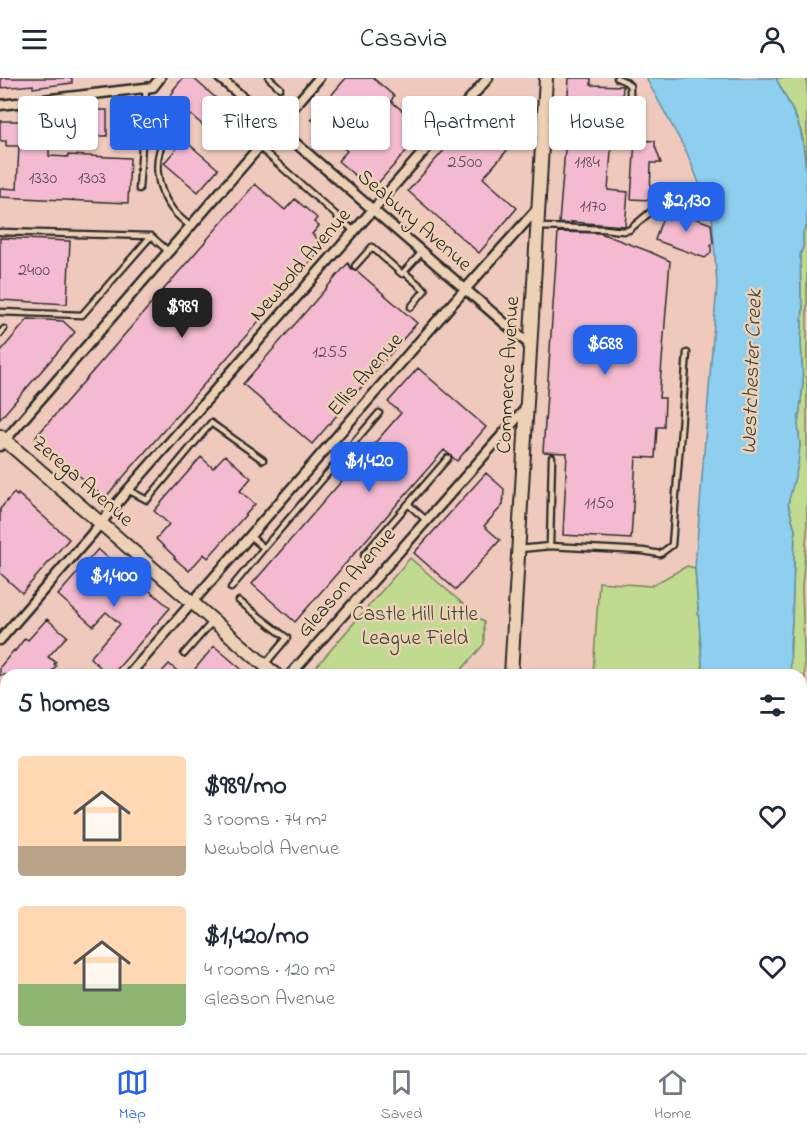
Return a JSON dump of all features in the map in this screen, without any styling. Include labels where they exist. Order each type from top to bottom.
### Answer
[{"type":"main road","name":"Commerce Avenue","points":[[511,669],[546,78]]},
{"type":"main road","name":"Zerega Avenue","points":[[2,441],[269,669]]},
{"type":"street","points":[[0,105],[153,87],[160,78]]},
{"type":"street","name":"Seabury Avenue","points":[[220,78],[241,96]]},
{"type":"street","points":[[299,101],[319,78]]},
{"type":"street","name":"Newbold Avenue","points":[[0,640],[488,78]]},
{"type":"street","name":"Seabury Avenue","points":[[299,145],[530,345]]},
{"type":"street","points":[[2,441],[256,150]]},
{"type":"street","name":"Ellis Avenue","points":[[134,669],[538,208]]},
{"type":"street","name":"Gleason Avenue","points":[[295,669],[527,406]]},
{"type":"lane","points":[[269,78],[280,88]]},
{"type":"lane","points":[[543,131],[616,135],[625,133],[630,117],[630,86],[626,81],[617,78]]},
{"type":"lane","points":[[139,189],[146,88]]},
{"type":"lane","points":[[159,150],[159,183],[165,199],[190,226]]},
{"type":"lane","points":[[262,150],[354,231]]},
{"type":"lane","points":[[537,227],[623,231],[629,230],[654,209]]},
{"type":"lane","points":[[0,232],[150,236],[168,251]]},
{"type":"lane","points":[[0,312],[82,315],[150,236]]},
{"type":"lane","points":[[355,266],[372,247],[402,274],[404,272],[425,290],[411,306]]},
{"type":"lane","points":[[404,272],[422,252]]},
{"type":"lane","points":[[0,334],[4,329]]},
{"type":"lane","points":[[518,549],[550,546],[660,554],[672,545],[687,353]]},
{"type":"lane","points":[[231,588],[379,413]]},
{"type":"lane","points":[[128,490],[147,500],[212,423],[263,460]]},
{"type":"lane","points":[[550,546],[552,457]]},
{"type":"lane","points":[[364,555],[448,458]]},
{"type":"lane","points":[[408,504],[427,520]]},
{"type":"lane","points":[[250,536],[264,548]]},
{"type":"lane","points":[[239,601],[287,638],[264,665]]},
{"type":"lane","points":[[184,654],[213,621]]},
{"type":"green space","points":[[776,78],[807,78],[807,165],[802,135],[796,117]]},
{"type":"green space","points":[[807,225],[807,533],[802,587],[805,669],[790,669],[795,530],[788,504],[800,445],[798,425],[803,384],[801,342],[803,306],[800,255],[803,247],[803,232]]},
{"type":"green space","name":"Castle Hill Little League Field","points":[[410,558],[484,622],[484,644],[462,669],[314,669]]},
{"type":"green space","points":[[687,566],[695,568],[703,669],[593,669],[599,582],[651,586]]},
{"type":"water","name":"Westchester Creek","points":[[646,78],[776,78],[801,133],[807,190],[807,225],[803,232],[803,247],[800,255],[803,306],[801,342],[803,384],[798,425],[800,445],[798,465],[788,504],[795,530],[791,669],[703,669],[695,568],[717,285],[712,215],[687,153]]},
{"type":"building","points":[[1,78],[72,78],[72,83],[33,88],[33,85],[1,88]]},
{"type":"building","points":[[183,78],[193,78],[214,96],[202,96],[202,124],[190,116],[190,96],[170,96]]},
{"type":"building","points":[[346,78],[373,78],[394,96],[391,101],[402,110],[402,150],[407,150],[372,190],[338,161],[346,150],[390,150],[390,96],[331,96]]},
{"type":"building","points":[[569,78],[591,78],[591,85],[623,86],[622,96],[568,96]]},
{"type":"building","points":[[98,110],[107,110],[107,136],[98,136]]},
{"type":"building","points":[[0,121],[18,121],[18,146],[6,146],[6,141],[0,141]]},
{"type":"building","points":[[646,141],[655,141],[661,163],[651,163],[650,200],[631,199],[634,150],[646,150]]},
{"type":"building","points":[[190,145],[218,169],[198,192],[164,163],[175,150],[190,150]]},
{"type":"building","points":[[19,150],[49,150],[49,156],[130,158],[128,203],[0,197],[0,188],[17,189]]},
{"type":"building","points":[[444,150],[507,150],[483,178],[517,208],[479,253],[408,191]]},
{"type":"building","points":[[565,150],[611,150],[608,190],[628,192],[625,226],[559,223]]},
{"type":"building","points":[[255,184],[285,210],[295,199],[317,218],[314,222],[319,226],[312,234],[325,245],[105,498],[35,438]]},
{"type":"building","points":[[666,208],[711,224],[713,243],[711,253],[705,258],[655,240]]},
{"type":"building","points":[[558,232],[600,233],[670,261],[659,398],[665,398],[664,427],[657,427],[655,458],[636,457],[631,539],[563,535],[567,453],[543,452]]},
{"type":"building","points":[[0,238],[70,241],[67,304],[0,300]]},
{"type":"building","points":[[348,263],[352,270],[356,270],[417,323],[312,444],[243,384]]},
{"type":"building","points":[[28,319],[63,321],[75,332],[0,419],[0,352]]},
{"type":"building","points":[[418,368],[486,427],[457,461],[444,450],[295,622],[252,584],[401,413],[388,402]]},
{"type":"building","points":[[225,455],[251,478],[240,491],[255,504],[208,558],[204,554],[189,571],[156,539],[169,524],[154,511],[201,457],[213,468]]},
{"type":"building","points":[[486,473],[504,489],[503,505],[484,526],[500,540],[456,590],[414,553]]},
{"type":"building","points":[[14,493],[69,539],[22,593],[0,573],[0,509]]},
{"type":"building","points":[[98,549],[170,608],[117,669],[102,669],[90,658],[120,624],[106,612],[93,626],[58,595]]},
{"type":"building","points":[[47,619],[67,636],[48,657],[56,662],[54,669],[0,669],[25,638],[28,640]]},
{"type":"building","points":[[214,646],[241,669],[195,669]]},
{"type":"building","points":[[169,664],[175,669],[164,669]]}]
